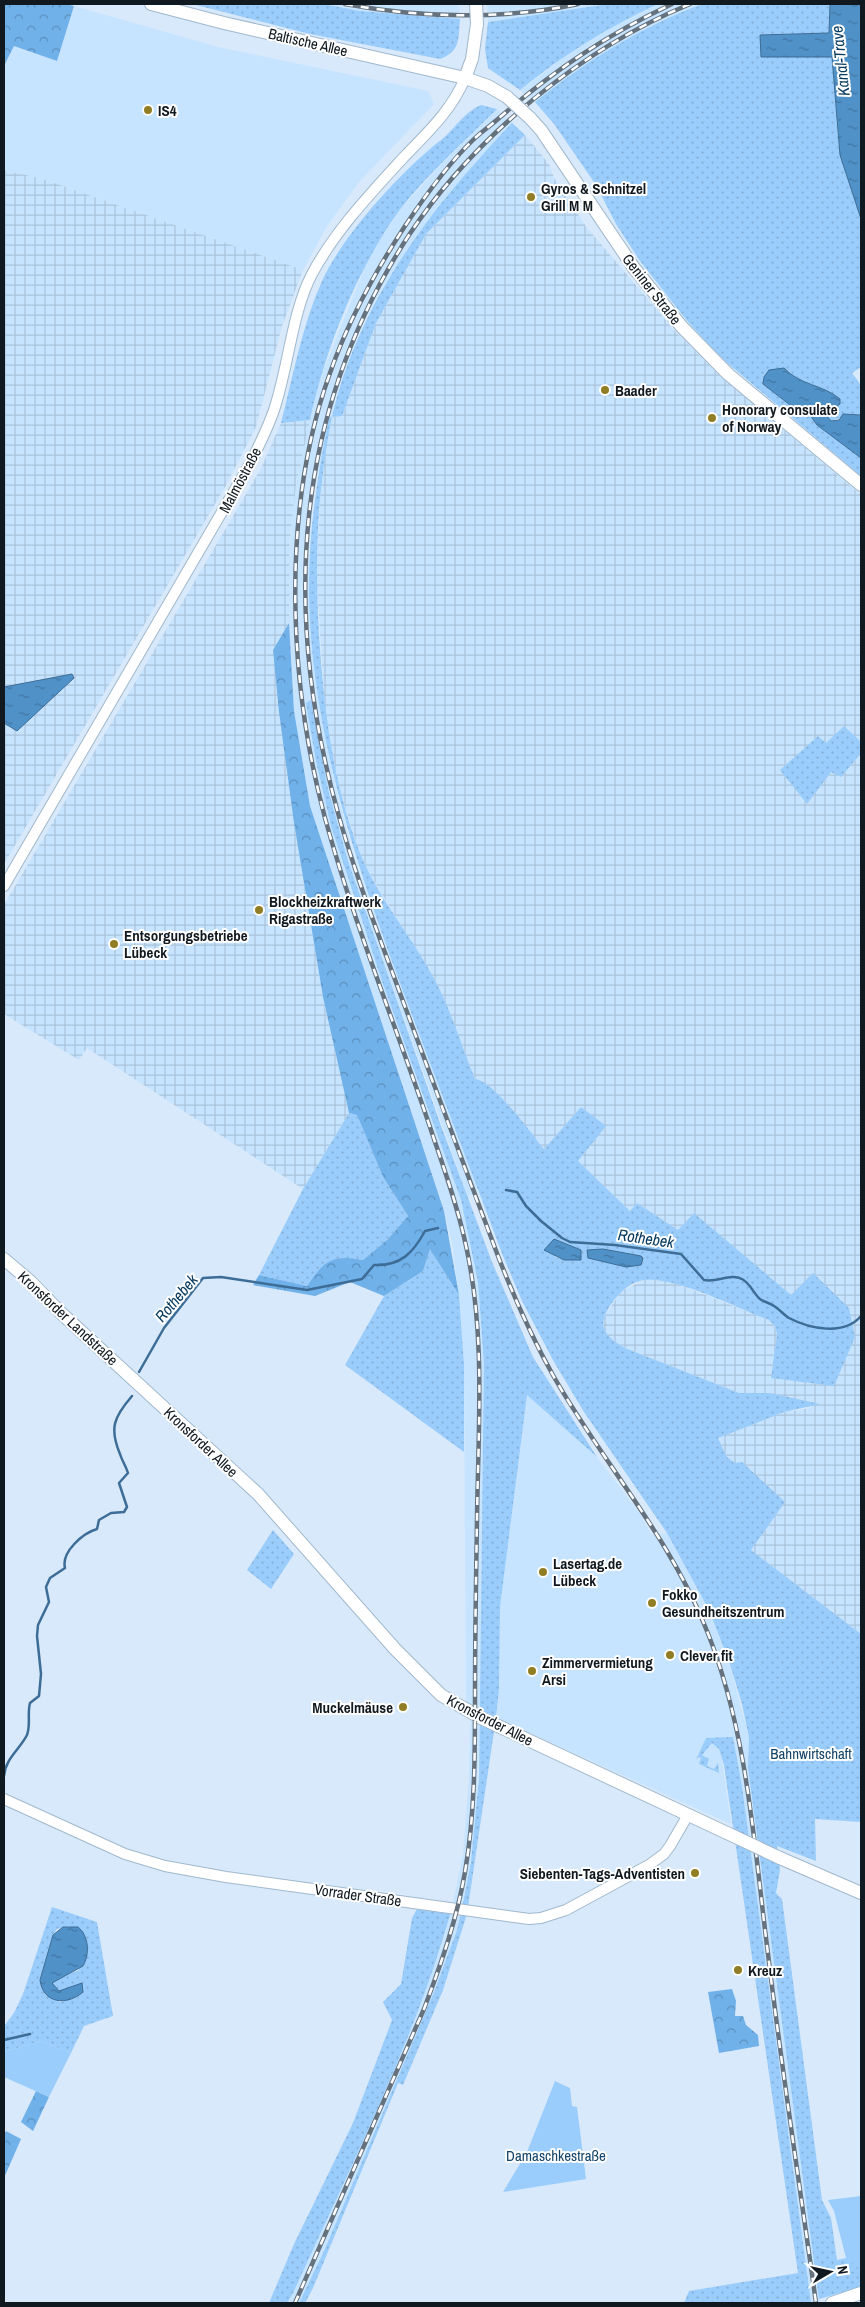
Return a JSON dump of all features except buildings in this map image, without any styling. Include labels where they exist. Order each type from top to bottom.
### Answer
[{"type":"main road","name":"Baltische Allee","points":[[151,4],[224,23],[465,78]]},
{"type":"main road","points":[[465,78],[472,59],[477,24],[476,4]]},
{"type":"main road","name":"Geniner Straße","points":[[465,78],[488,86],[507,98],[530,118],[541,130],[634,268],[682,327],[728,374],[861,485]]},
{"type":"main road","name":"Kronsforder Landstraße","points":[[4,1259],[31,1282],[131,1378]]},
{"type":"main road","name":"Kronsforder Allee","points":[[131,1378],[258,1494],[394,1649],[441,1695],[481,1718],[780,1858],[861,1893]]},
{"type":"main road","points":[[832,2303],[861,2293]]},
{"type":"street","name":"Malmöstraße","points":[[4,886],[252,462],[274,409],[299,311],[311,275],[336,237],[367,197],[446,113],[458,95],[465,78]]},
{"type":"street","name":"Vorrader Straße","points":[[4,1799],[125,1854],[165,1866],[226,1877],[529,1919],[541,1918],[566,1910],[649,1865],[667,1850],[688,1815]]},
{"type":"shaded area","points":[[324,4],[459,5],[460,19],[360,11]]},
{"type":"shaded area","points":[[487,4],[608,4],[488,22]]},
{"type":"shaded area","points":[[658,4],[702,4],[653,25],[557,84],[535,102],[520,90],[579,46],[623,20]]},
{"type":"shaded area","points":[[74,6],[218,47],[428,91],[434,104],[359,182],[327,226],[303,270],[43,179],[4,170],[4,66],[14,46],[57,61]]},
{"type":"shaded area","points":[[497,109],[512,123],[476,161],[413,240],[382,288],[360,329],[338,389],[314,490],[309,545],[309,597],[323,724],[335,784],[352,850],[380,931],[478,1189],[468,1197],[348,861],[328,789],[316,761],[331,826],[358,911],[461,1200],[478,1282],[484,1363],[480,1711],[476,1822],[471,1862],[457,1930],[434,1992],[324,2251],[299,2303],[287,2303],[387,2085],[442,1946],[463,1855],[469,1778],[471,1707],[466,1702],[464,1365],[459,1295],[452,1243],[444,1211],[310,806],[294,711],[289,623],[289,548],[296,485],[317,386],[369,257],[400,210],[441,164]]},
{"type":"shaded area","points":[[525,135],[549,164],[554,178],[587,228],[677,333],[721,377],[861,495],[861,1634],[750,1550],[735,1463],[727,1457],[718,1437],[784,1412],[811,1408],[770,1393],[739,1393],[625,1348],[610,1338],[604,1330],[603,1319],[621,1291],[645,1280],[668,1280],[769,1320],[775,1326],[777,1334],[772,1378],[791,1296],[694,1214],[678,1230],[637,1203],[630,1211],[578,1161],[581,1107],[544,1149],[505,1101],[475,1079],[437,984],[372,878],[360,854],[340,791],[326,725],[316,571],[322,466],[332,417],[342,416],[376,323],[426,234]]},
{"type":"shaded area","points":[[4,170],[43,179],[303,270],[282,326],[256,427],[225,487],[4,864]]},
{"type":"shaded area","points":[[310,420],[296,485],[289,548],[289,623],[273,650],[294,823],[323,997],[349,1113],[303,1189],[87,1048],[79,1060],[4,1014],[4,905],[261,468],[281,423]]},
{"type":"shaded area","points":[[527,1394],[597,1457],[640,1514],[652,1535],[667,1533],[709,1610],[729,1661],[749,1738],[748,1768],[820,2303],[811,2303],[742,1786],[733,1738],[706,1738],[706,1749],[712,1743],[716,1745],[721,1753],[731,1824],[496,1718],[499,1689],[500,1607]]},
{"type":"green space","points":[[4,4],[65,4],[74,6],[57,61],[14,46],[4,66]]},
{"type":"green space","points":[[192,4],[324,4],[360,11],[460,19],[455,48],[447,56],[440,59],[310,34]]},
{"type":"green space","points":[[608,4],[658,4],[586,42],[520,90],[488,68],[485,49],[488,22]]},
{"type":"green space","points":[[702,4],[830,4],[829,33],[761,35],[761,56],[832,57],[840,155],[861,219],[861,367],[852,373],[861,385],[861,415],[851,414],[831,421],[826,416],[830,410],[828,391],[794,379],[784,368],[763,384],[790,405],[807,411],[817,425],[861,458],[861,476],[719,356],[688,322],[640,261],[616,224],[596,185],[554,124],[535,102],[615,46],[657,23]]},
{"type":"green space","points":[[481,105],[497,109],[410,197],[369,258],[344,311],[334,338],[316,393],[310,420],[281,423],[298,351],[309,316],[322,281],[332,263],[358,224],[391,186],[464,116]]},
{"type":"green space","points":[[512,123],[525,135],[426,234],[376,323],[342,416],[332,417],[344,374],[360,334],[379,295],[402,258],[454,188]]},
{"type":"green space","name":"Bahnwirtschaft","points":[[332,417],[322,478],[317,539],[317,600],[326,711],[338,782],[360,853],[377,887],[437,984],[475,1079],[483,1082],[502,1098],[544,1149],[581,1107],[606,1126],[578,1161],[630,1211],[637,1203],[678,1230],[694,1213],[791,1295],[813,1273],[849,1308],[855,1337],[834,1386],[771,1378],[777,1334],[775,1326],[769,1320],[707,1294],[673,1283],[645,1280],[638,1281],[627,1287],[606,1313],[603,1325],[607,1334],[625,1348],[739,1393],[770,1393],[820,1404],[784,1412],[718,1438],[727,1457],[735,1463],[742,1462],[785,1502],[751,1550],[861,1634],[861,1822],[815,1819],[816,1861],[777,1846],[780,1870],[776,1893],[782,1899],[822,2200],[831,2218],[837,2260],[846,2258],[861,2268],[861,2287],[819,2299],[748,1768],[749,1738],[742,1704],[729,1661],[709,1610],[667,1533],[584,1412],[554,1362],[522,1301],[503,1256],[393,964],[342,810],[319,704],[312,650],[309,596],[314,506],[329,418]],"holes":[[[554,1239],[581,1250],[581,1260],[564,1260],[555,1257]],[[603,1249],[640,1256],[613,1264],[602,1260],[588,1250]]]},
{"type":"green space","points":[[289,623],[294,711],[310,806],[444,1211],[459,1295],[430,1249],[423,1271],[384,1296],[350,1282],[315,1296],[253,1285],[259,1275],[307,1286],[324,1265],[330,1261],[344,1258],[363,1260],[388,1239],[408,1216],[383,1177],[357,1115],[349,1113],[323,997],[294,823],[279,712],[273,650]]},
{"type":"green space","points":[[311,700],[328,789],[348,861],[440,1123],[492,1262],[533,1357],[597,1457],[527,1395],[500,1607],[499,1689],[496,1718],[467,1914],[443,1990],[403,2085],[398,2083],[313,2288],[305,2303],[299,2303],[324,2251],[434,1992],[457,1930],[463,1903],[471,1862],[479,1778],[484,1363],[478,1282],[461,1200],[383,984],[331,826],[316,761],[306,703]]},
{"type":"green space","points":[[844,726],[861,742],[861,753],[841,777],[831,772],[807,804],[780,770],[818,736],[826,743]]},
{"type":"green space","points":[[349,1113],[357,1115],[383,1177],[408,1216],[388,1239],[363,1260],[345,1259],[331,1263],[318,1272],[307,1286],[259,1275],[303,1189]]},
{"type":"green space","points":[[430,1248],[459,1295],[464,1365],[464,1452],[345,1365],[384,1296],[423,1271]]},
{"type":"green space","points":[[273,1530],[294,1554],[271,1589],[247,1570]]},
{"type":"green space","points":[[733,1737],[742,1786],[811,2303],[684,2303],[689,2291],[798,2273],[724,1765],[719,1749],[712,1743],[702,1755],[709,1759],[707,1766],[714,1769],[718,1763],[719,1773],[699,1764],[701,1758],[698,1757],[695,1762],[706,1738]]},
{"type":"green space","points":[[52,1907],[97,1922],[113,2016],[84,2026],[71,2053],[41,2041],[4,2052],[4,2026],[14,2013],[23,1994]],"holes":[[[69,1926],[79,1970],[53,1981],[53,1985],[59,1991],[78,1997],[60,2002],[50,1996],[43,1988],[40,1980],[53,1935],[57,1929]]]},
{"type":"green space","points":[[417,1909],[451,1912],[419,2009],[358,2153],[293,2293],[287,2303],[269,2303],[294,2244],[353,2123],[392,2020],[383,2002],[401,1984],[412,1918]]},
{"type":"green space","points":[[732,1989],[736,2001],[735,2016],[743,2016],[746,2025],[758,2035],[759,2046],[719,2053],[708,1992]]},
{"type":"green space","points":[[41,2041],[71,2053],[49,2097],[4,2077],[4,2052]]},
{"type":"green space","name":"Damaschkestraße","points":[[555,2081],[570,2088],[572,2106],[577,2107],[586,2179],[503,2192],[527,2152]]},
{"type":"green space","points":[[36,2091],[49,2097],[33,2131],[21,2122]]},
{"type":"green space","points":[[6,2131],[21,2139],[4,2178],[4,2135]]},
{"type":"green space","points":[[861,2196],[860,2269],[846,2258],[834,2211],[828,2200]]},
{"type":"water","name":"Kanal-Trave","points":[[830,4],[861,4],[861,219],[840,155],[832,57],[761,57],[760,35],[829,33]]},
{"type":"water","points":[[784,368],[804,382],[826,390],[840,399],[840,404],[826,415],[831,421],[839,420],[843,414],[861,415],[861,458],[817,425],[807,411],[790,405],[763,384],[764,377],[769,370]]},
{"type":"water","points":[[72,674],[74,678],[17,731],[4,723],[4,687]]},
{"type":"water","points":[[554,1239],[581,1250],[581,1260],[564,1260],[544,1250]]},
{"type":"water","points":[[603,1249],[641,1256],[643,1258],[641,1265],[626,1267],[588,1258],[587,1250]]},
{"type":"water","points":[[63,1927],[78,1927],[82,1931],[87,1945],[87,1956],[83,1966],[52,1983],[59,1991],[82,1983],[83,1992],[63,2001],[51,1998],[46,1994],[40,1980],[53,1935]]},
{"type":"waterway","name":"Rothebek","points":[[506,1190],[517,1192],[526,1206],[541,1221],[570,1242],[615,1245],[681,1254],[704,1280],[709,1281],[733,1277],[742,1279],[748,1283],[760,1299],[774,1306],[789,1318],[807,1325],[826,1329],[836,1328],[846,1326],[861,1316]]},
{"type":"waterway","name":"Rothebek","points":[[139,1372],[164,1328],[203,1278],[221,1277],[307,1290],[362,1279],[374,1265],[392,1263],[405,1257],[416,1246],[425,1231],[438,1228]]},
{"type":"waterway","name":"Rothebek","points":[[4,1776],[7,1764],[27,1735],[30,1703],[39,1696],[41,1674],[37,1636],[38,1625],[49,1602],[46,1587],[50,1578],[65,1568],[66,1556],[74,1544],[91,1531],[97,1529],[99,1520],[111,1513],[124,1512],[127,1507],[119,1483],[128,1473],[117,1445],[114,1430],[117,1417],[132,1396]]},
{"type":"waterway","points":[[4,2040],[30,2034]]},
{"type":"railway","points":[[345,4],[403,12],[462,15],[521,13],[578,4]]},
{"type":"railway","points":[[295,2303],[424,2009],[448,1941],[462,1890],[471,1828],[474,1784],[479,1417],[479,1348],[472,1280],[463,1231],[418,1091],[336,858],[313,765],[303,709],[297,652],[295,595],[297,537],[303,480],[314,426],[330,373],[345,335],[383,261],[420,203],[437,181],[476,137],[539,85],[602,41],[672,4]]},
{"type":"railway","points":[[690,4],[649,23],[609,45],[570,71],[533,100],[465,164],[435,199],[409,235],[370,303],[341,372],[321,443],[309,515],[305,589],[309,663],[320,738],[338,813],[353,861],[462,1162],[504,1271],[531,1332],[554,1377],[593,1440],[655,1532],[692,1597],[721,1670],[732,1709],[748,1790],[779,2042],[816,2303]]},
{"type":"place","name":"IS4","points":[[148,110]]},
{"type":"place","name":"Gyros & Schnitzel Grill M M","points":[[531,197]]},
{"type":"place","name":"Baader","points":[[605,390]]},
{"type":"place","name":"Honorary consulate of Norway","points":[[712,418]]},
{"type":"place","name":"Blockheizkraftwerk Rigastraße","points":[[259,910]]},
{"type":"place","name":"Entsorgungsbetriebe Lübeck","points":[[114,944]]},
{"type":"place","name":"Lasertag.de Lübeck","points":[[543,1572]]},
{"type":"place","name":"Fokko Gesundheitszentrum","points":[[652,1603]]},
{"type":"place","name":"Clever fit","points":[[670,1655]]},
{"type":"place","name":"Zimmervermietung Arsi","points":[[532,1671]]},
{"type":"place","name":"Muckelmäuse","points":[[403,1707]]},
{"type":"place","name":"Siebenten-Tags-Adventisten","points":[[695,1873]]},
{"type":"place","name":"Kreuz","points":[[738,1970]]}]
